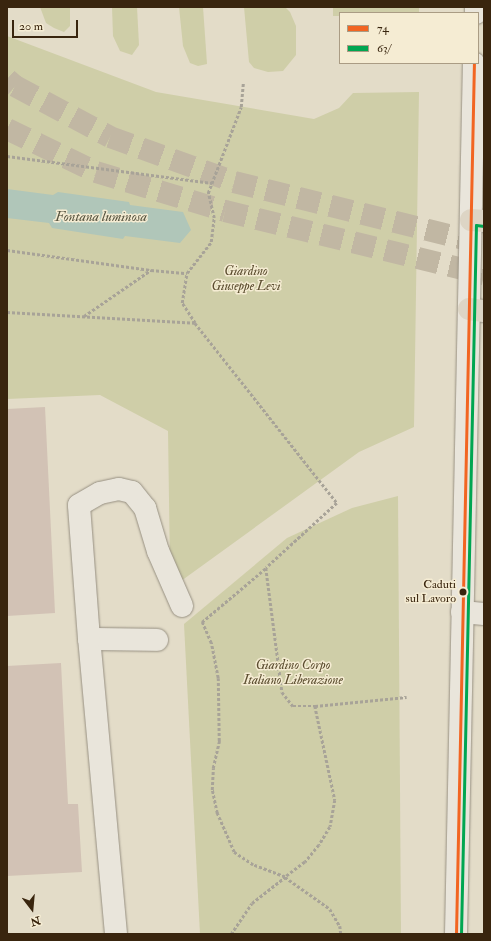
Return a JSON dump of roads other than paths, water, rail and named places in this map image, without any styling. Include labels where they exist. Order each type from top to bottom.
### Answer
[{"type":"street","points":[[456,934],[462,612],[477,310],[478,193],[474,64]]},
{"type":"street","points":[[116,934],[89,639],[80,505],[100,493],[119,489],[132,492],[145,508],[158,551],[182,606]]},
{"type":"street","points":[[462,612],[484,614]]},
{"type":"street","points":[[89,639],[157,640]]},
{"type":"water","name":"Fontana luminosa","points":[[7,189],[53,195],[58,192],[129,202],[130,205],[183,212],[191,230],[180,243],[125,236],[123,239],[52,228],[49,223],[7,218]]},
{"type":"tunnel","points":[[7,79],[15,86],[110,137],[234,182],[484,244]]},
{"type":"tunnel","points":[[7,129],[96,172],[225,211],[484,274]]},
{"type":"place","name":"Caduti sul Lavoro","points":[[463,592]]},
{"type":"park label","name":"Giardino Giuseppe Levi","points":[[246,280]]},
{"type":"park label","name":"Giardino Corpo Italiano Liberazione","points":[[293,674]]}]
